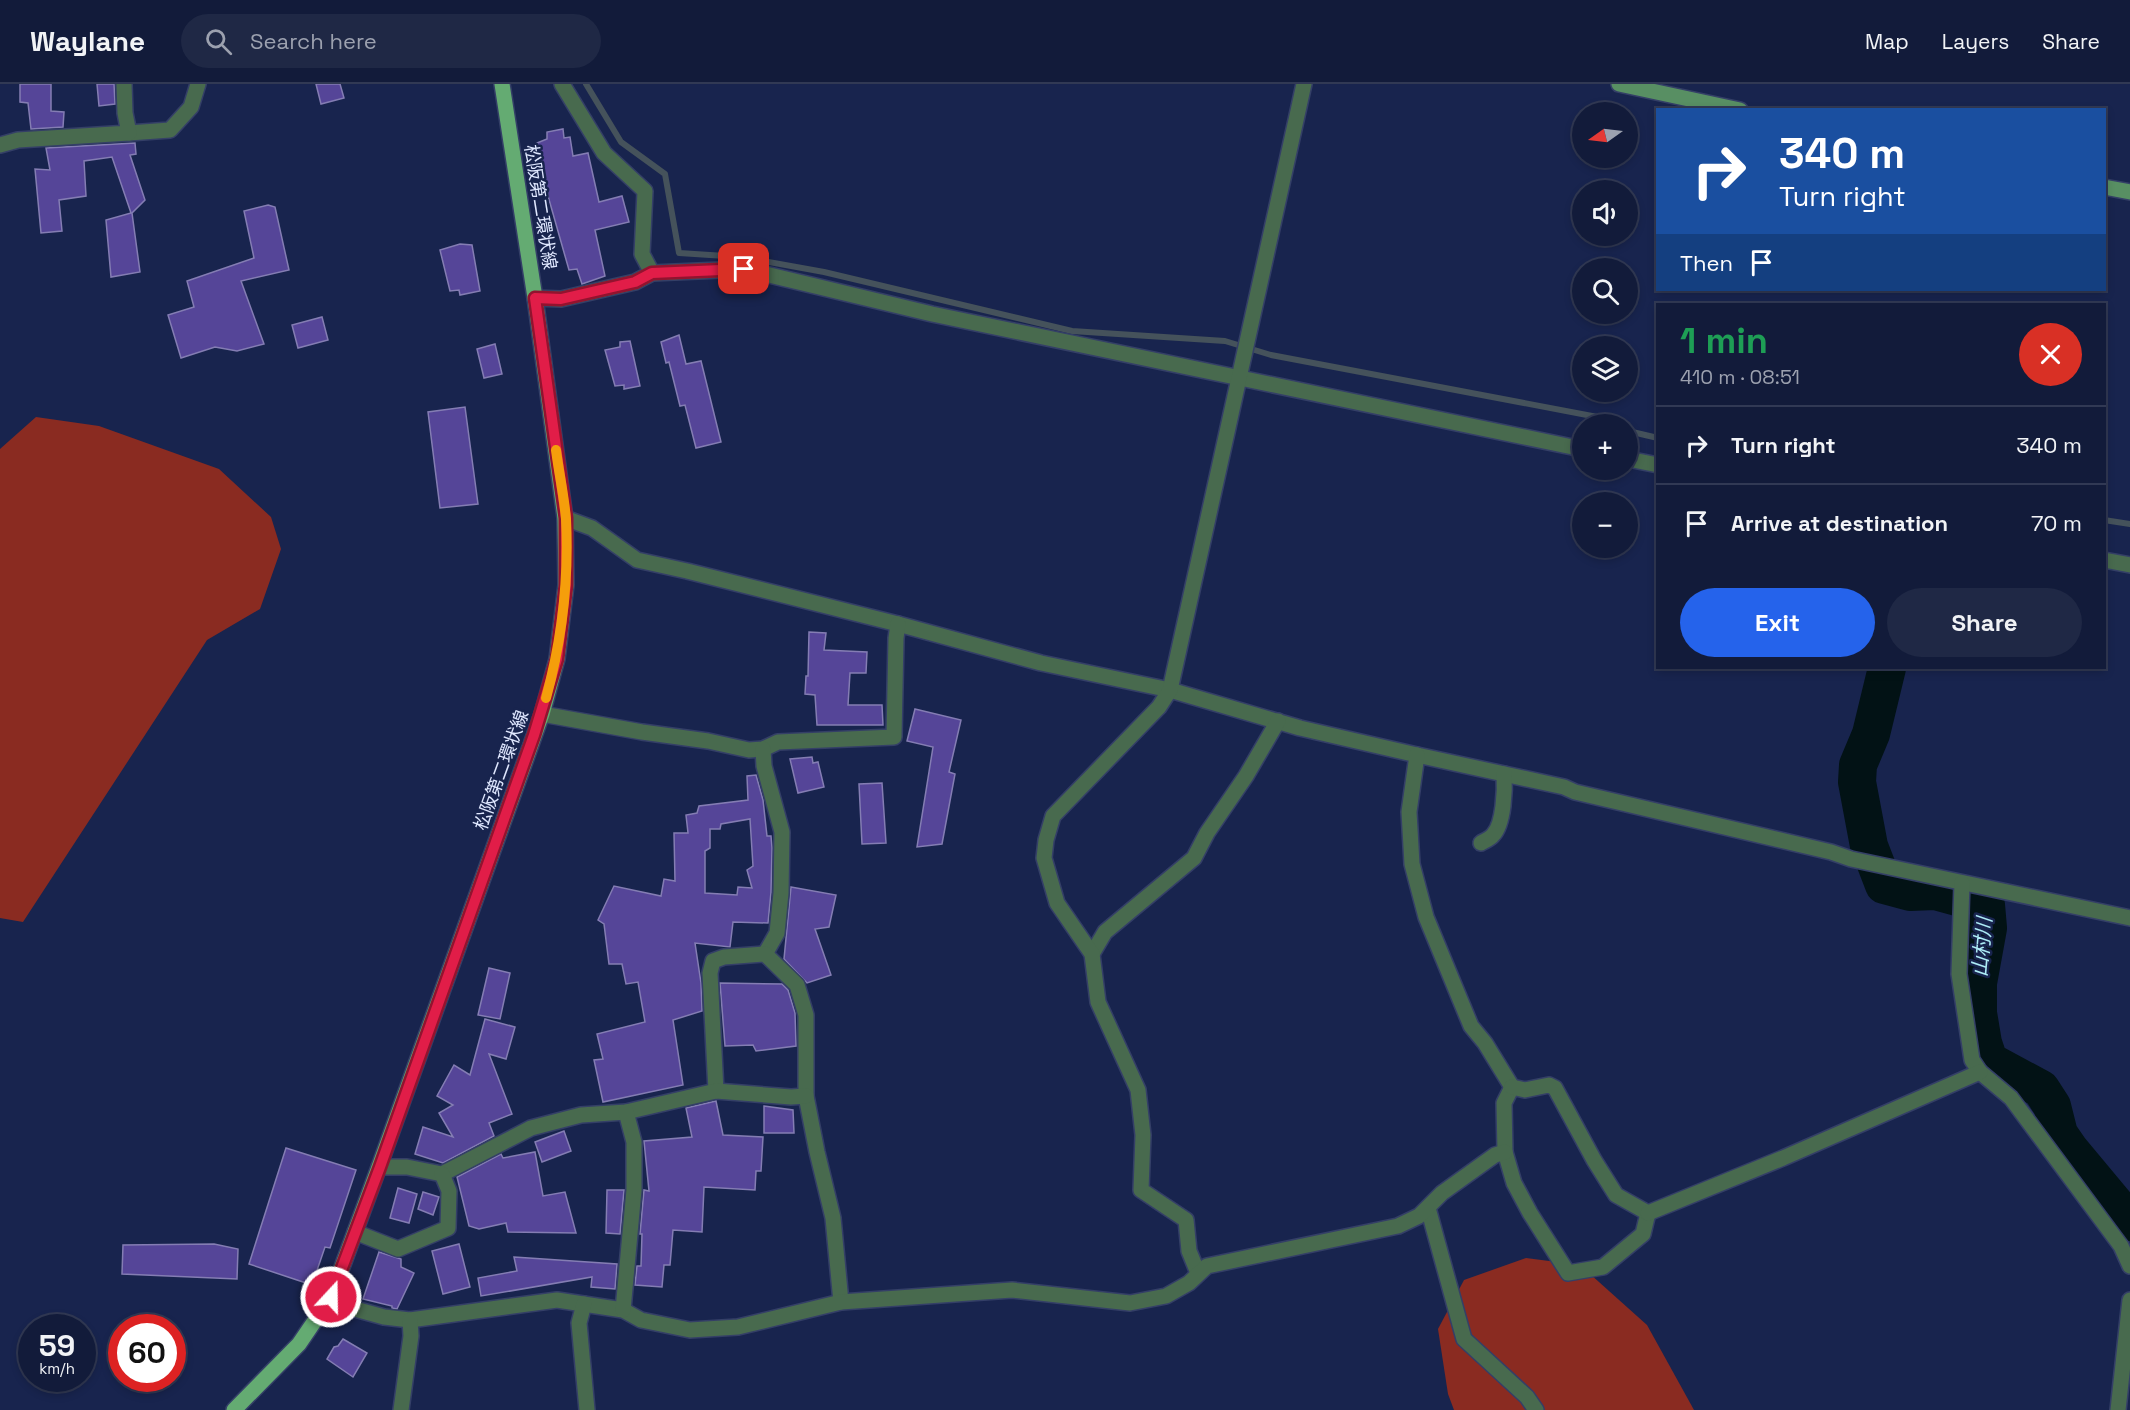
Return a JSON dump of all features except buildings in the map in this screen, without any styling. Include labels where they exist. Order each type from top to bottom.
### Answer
[{"type":"main road","name":"松阪第二環状線","points":[[234,1410],[299,1344],[331,1297],[380,1167],[542,714],[557,659],[566,585],[566,518],[502,84]]},
{"type":"main road","points":[[1619,84],[1731,108]]},
{"type":"main road","points":[[2106,187],[2130,192]]},
{"type":"street","points":[[124,84],[125,113],[129,134]]},
{"type":"street","points":[[0,145],[18,140],[170,130],[191,106],[198,84]]},
{"type":"street","points":[[562,84],[604,153],[645,191],[642,254],[652,273]]},
{"type":"street","points":[[1198,1273],[1190,1251],[1185,1220],[1141,1190],[1143,1135],[1138,1089],[1098,1002],[1092,954],[1057,903],[1044,858],[1046,840],[1053,816],[1159,707],[1170,690],[1304,84]]},
{"type":"street","points":[[535,298],[561,299],[635,282],[652,273],[744,269],[932,314],[1572,447]]},
{"type":"street","points":[[1638,461],[1656,465]]},
{"type":"street","points":[[566,518],[592,528],[637,560],[898,624],[1041,663],[1170,690],[1278,721],[1417,755],[1831,852],[1851,859],[2130,918]]},
{"type":"street","points":[[2106,560],[2130,565]]},
{"type":"street","points":[[542,714],[708,741],[749,750],[763,749],[778,742],[894,737],[898,624]]},
{"type":"street","points":[[1092,954],[1105,932],[1194,858],[1207,833],[1246,776],[1278,721]]},
{"type":"street","points":[[763,749],[764,766],[782,831],[781,893],[777,933],[765,954]]},
{"type":"street","points":[[1417,755],[1409,812],[1412,864],[1426,917],[1471,1026],[1485,1043],[1512,1088]]},
{"type":"street","points":[[1481,843],[1494,835],[1499,823],[1505,792],[1504,774]]},
{"type":"street","points":[[1962,883],[1959,974],[1972,1060],[1980,1072],[2011,1098],[2121,1245],[2130,1266]]},
{"type":"street","points":[[716,1091],[710,973],[713,960],[765,954],[797,985],[806,1015],[807,1096],[817,1152],[833,1218],[841,1302]]},
{"type":"street","points":[[1648,1213],[1783,1158],[1980,1072]]},
{"type":"street","points":[[1512,1088],[1525,1090],[1549,1085],[1555,1088],[1616,1195],[1648,1213]]},
{"type":"street","points":[[1512,1088],[1503,1103],[1504,1152],[1514,1183],[1568,1273],[1603,1267],[1643,1234],[1648,1213]]},
{"type":"street","points":[[380,1167],[406,1167],[442,1174],[531,1128],[580,1115],[626,1112],[716,1091],[791,1097],[807,1096]]},
{"type":"street","points":[[623,1310],[634,1190],[634,1142],[626,1112]]},
{"type":"street","points":[[331,1297],[355,1309],[384,1317],[410,1320],[556,1300],[623,1310],[641,1320],[690,1330],[738,1327],[841,1302],[1012,1290],[1130,1303],[1166,1296],[1189,1283],[1207,1266],[1398,1226],[1419,1216],[1442,1193],[1495,1155],[1504,1152]]},
{"type":"street","points":[[355,1232],[398,1249],[448,1228],[449,1191],[442,1174]]},
{"type":"street","points":[[1428,1208],[1464,1339],[1527,1397],[1536,1410]]},
{"type":"street","points":[[2118,1410],[2130,1300]]},
{"type":"street","points":[[584,1304],[579,1323],[587,1410]]},
{"type":"street","points":[[401,1410],[411,1336],[410,1320]]},
{"type":"shaded area","points":[[36,417],[99,426],[219,469],[271,517],[281,549],[260,609],[207,640],[23,922],[0,918],[0,449]]},
{"type":"shaded area","points":[[1526,1258],[1580,1265],[1647,1325],[1694,1410],[1454,1410],[1448,1394],[1438,1329],[1464,1280]]},
{"type":"waterway","points":[[586,84],[621,142],[665,174],[679,253],[741,257],[824,272],[1072,331],[1225,341],[1271,355],[1582,414]]},
{"type":"waterway","points":[[1638,433],[1656,438]]},
{"type":"waterway","points":[[2106,520],[2130,524]]},
{"type":"waterway","name":"山村川","points":[[1887,669],[1871,734],[1858,765],[1857,782],[1869,846],[1884,885],[1910,892],[1935,891],[1986,905],[1988,928],[1978,983],[1978,1013],[1983,1043],[1989,1061],[2041,1089],[2052,1106],[2059,1134],[2130,1222]]},
{"type":"slow traffic","points":[[546,698],[557,659],[566,585],[566,518],[556,450]]},
{"type":"route","points":[[331,1297],[380,1167],[542,714],[557,659],[566,585],[566,518],[535,298],[561,299],[635,282],[652,273],[744,269]]}]
